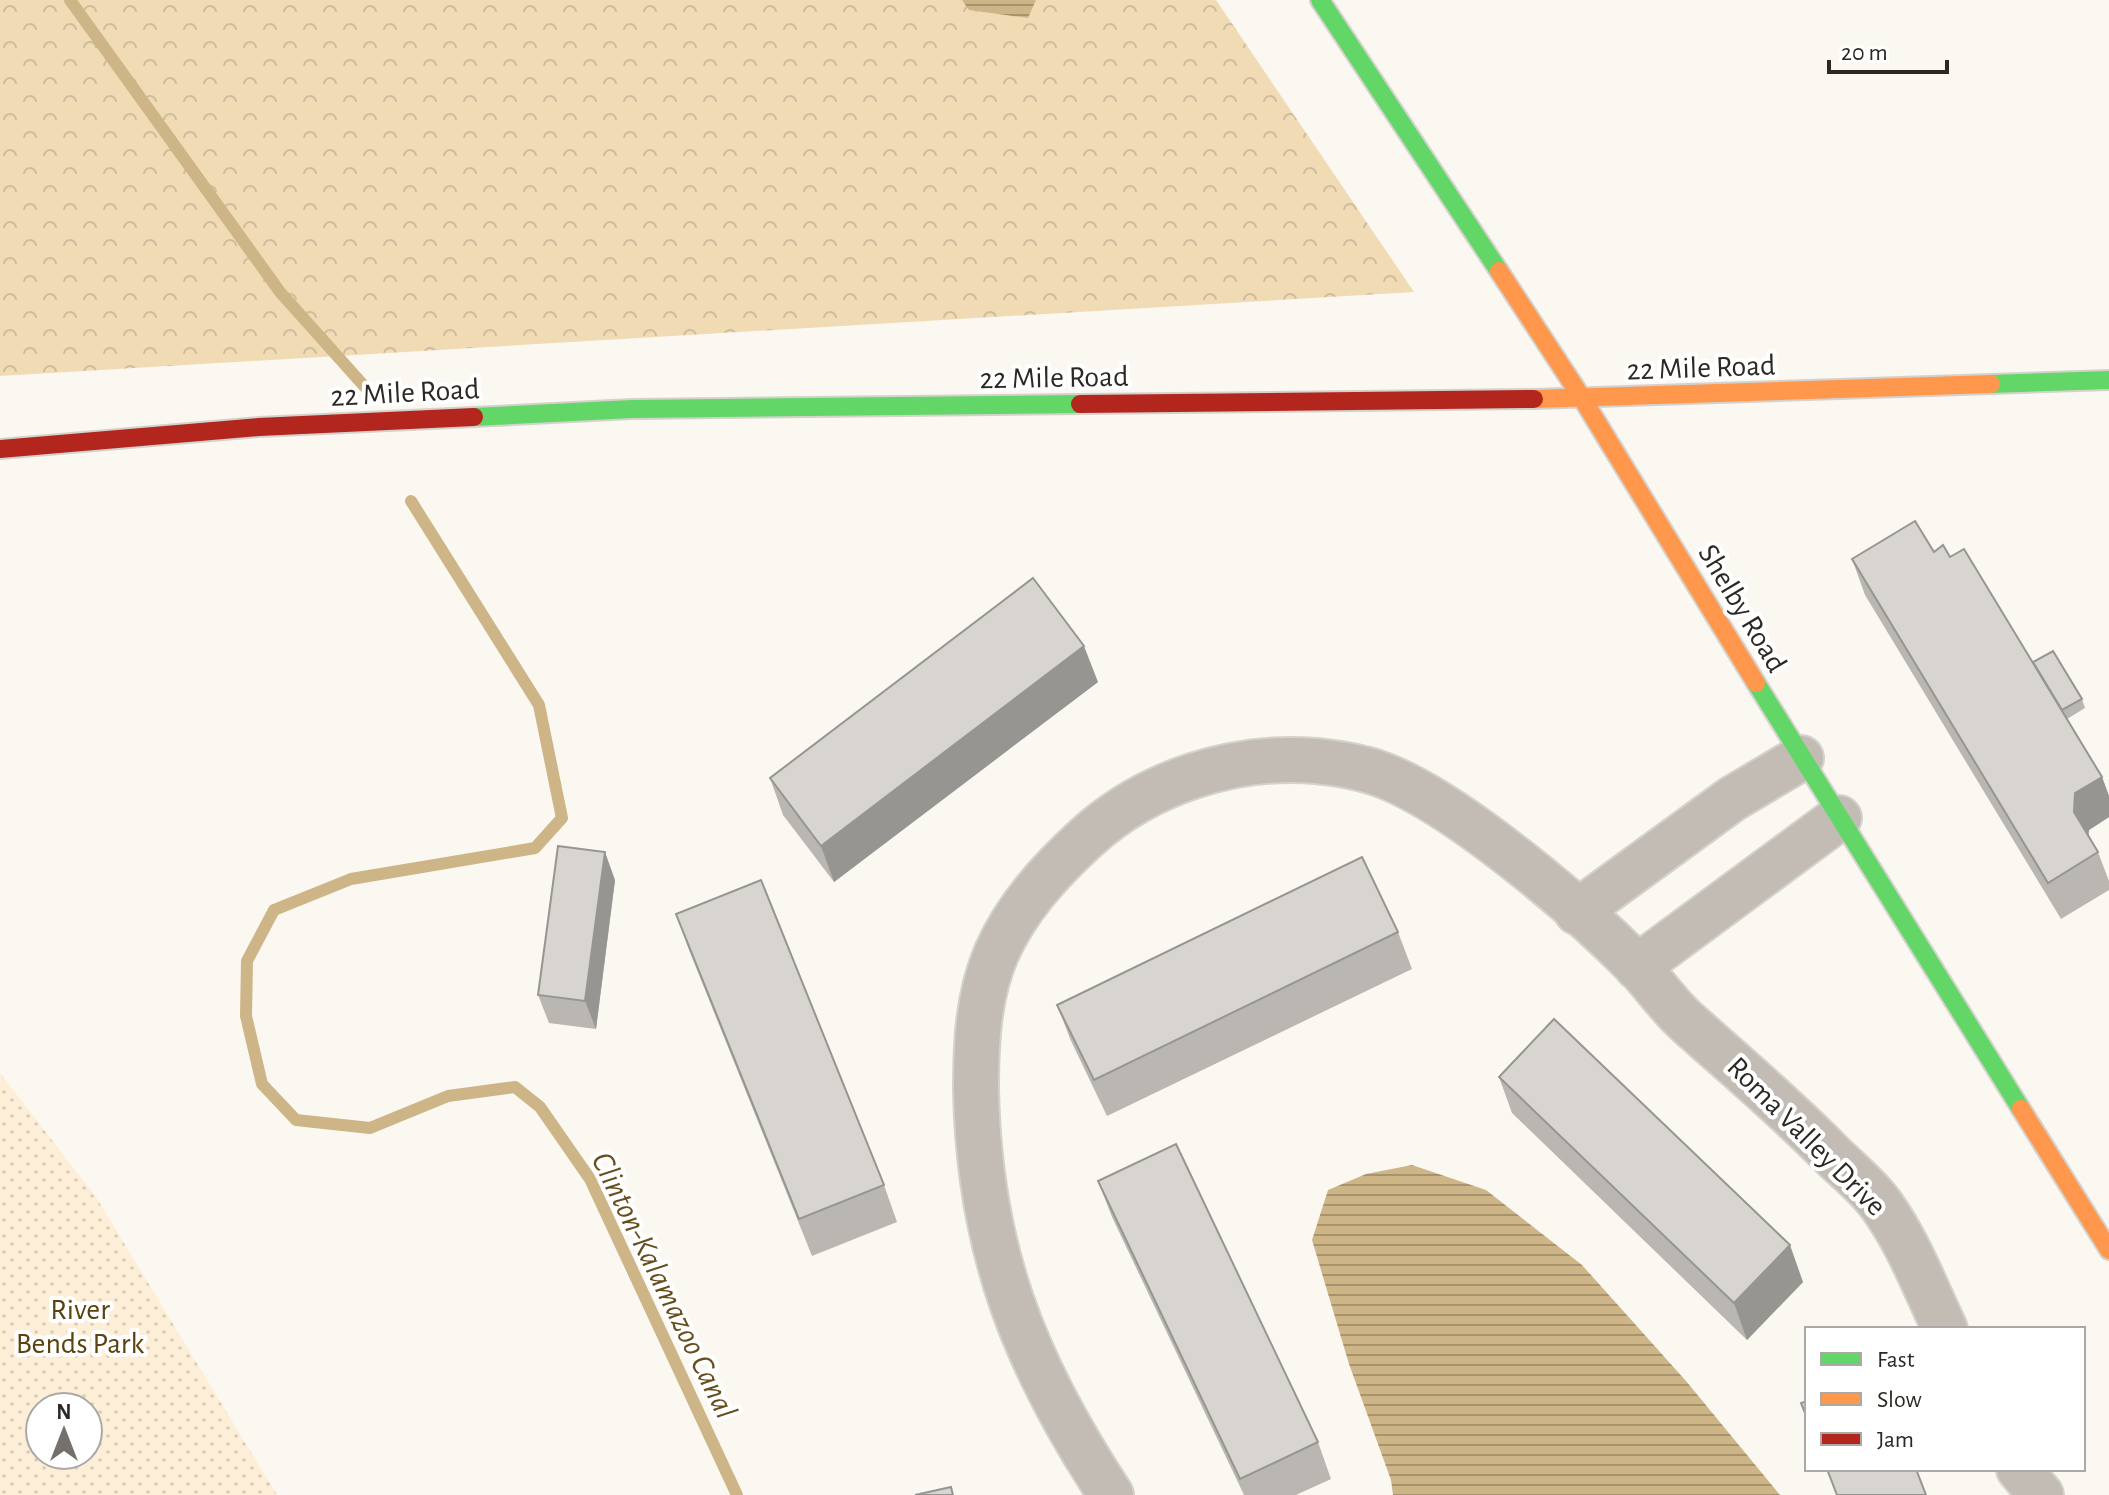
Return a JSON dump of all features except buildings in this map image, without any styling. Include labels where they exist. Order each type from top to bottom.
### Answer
[{"type":"street","name":"Shelby Road","points":[[1320,0],[1582,398],[1801,758],[2109,1250]]},
{"type":"street","name":"22 Mile Road","points":[[0,449],[244,428],[632,409],[1582,398],[2109,380]]},
{"type":"street","points":[[1577,912],[1732,799],[1801,758]]},
{"type":"street","name":"Roma Valley Drive","points":[[1111,1495],[1051,1399],[1000,1273],[977,1153],[976,1049],[987,978],[1015,919],[1052,870],[1108,818],[1178,780],[1203,771],[1265,761],[1317,761],[1380,774],[1460,818],[1577,912],[1637,967],[1683,1018],[1765,1087],[1879,1201],[1904,1241],[1944,1327]]},
{"type":"street","points":[[1637,967],[1839,818]]},
{"type":"street","points":[[2021,1471],[2041,1495]]},
{"type":"green space","points":[[0,0],[1216,0],[1414,292],[0,376]]},
{"type":"green space","name":"River Bends Park","points":[[0,1073],[96,1197],[277,1495],[0,1495]]},
{"type":"shaded area","points":[[962,0],[1036,0],[1028,18],[969,10]]},
{"type":"shaded area","points":[[1412,1165],[1486,1190],[1582,1265],[1686,1381],[1780,1495],[1393,1495],[1391,1480],[1349,1364],[1312,1240],[1328,1190],[1366,1174]]},
{"type":"waterway","points":[[70,0],[280,292],[365,387]]},
{"type":"waterway","name":"Clinton-Kalamazoo Canal","points":[[411,501],[539,705],[562,818],[535,848],[351,879],[274,910],[247,961],[246,1016],[262,1084],[296,1120],[370,1128],[448,1096],[515,1087],[540,1107],[590,1179],[737,1495]]},
{"type":"traffic: fast","points":[[1320,0],[1499,271]]},
{"type":"traffic: fast","points":[[1991,384],[2109,380]]},
{"type":"traffic: fast","points":[[474,417],[632,409],[1080,404]]},
{"type":"traffic: fast","points":[[1756,683],[2021,1109]]},
{"type":"traffic: slow","points":[[1499,271],[1582,398],[1756,683]]},
{"type":"traffic: slow","points":[[1534,399],[1991,384]]},
{"type":"traffic: slow","points":[[2021,1109],[2109,1250]]},
{"type":"traffic: jam","points":[[1080,404],[1534,399]]},
{"type":"traffic: jam","points":[[0,449],[259,427],[474,417]]}]
